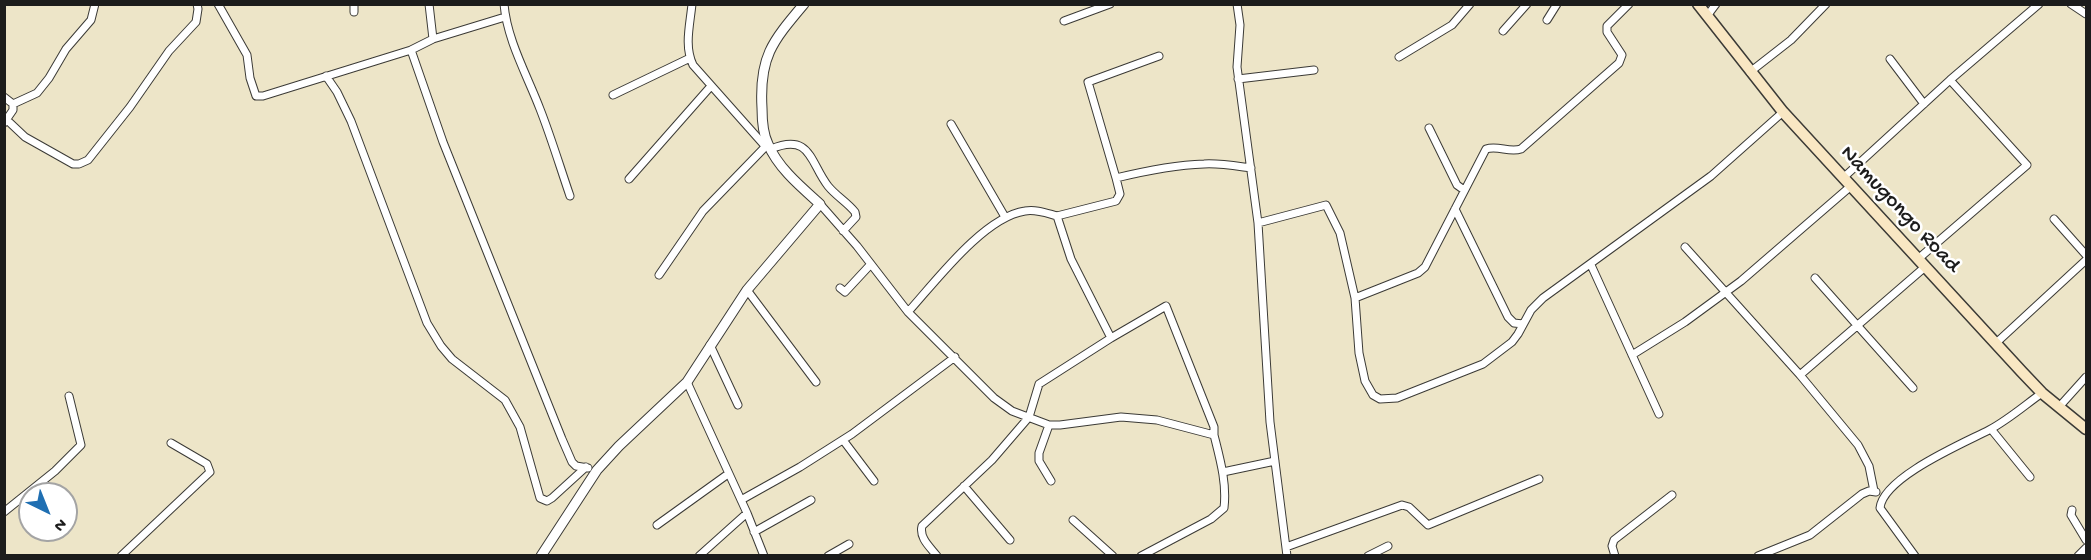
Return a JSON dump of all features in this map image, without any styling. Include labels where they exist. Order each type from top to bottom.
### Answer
[{"type":"main road","name":"Namugongo Road","points":[[1698,4],[1783,112],[1995,344],[2042,393],[2086,429]]},
{"type":"street","points":[[14,104],[37,93],[43,86],[66,49],[91,20],[95,4]]},
{"type":"street","points":[[14,104],[14,110],[6,122],[25,137],[73,164],[88,160],[169,51],[196,22],[197,4]]},
{"type":"street","points":[[218,4],[247,56],[250,78],[256,96],[263,96],[411,50],[433,39],[505,17]]},
{"type":"street","points":[[429,4],[433,39]]},
{"type":"street","points":[[504,4],[505,17],[570,196]]},
{"type":"street","points":[[692,4],[688,44],[693,65],[768,146],[785,170],[843,231],[908,312],[1004,407],[1049,425],[1121,417],[1157,420],[1214,435]]},
{"type":"street","points":[[768,146],[762,118],[760,82],[764,64],[771,48],[804,4]]},
{"type":"street","points":[[1064,21],[1110,4]]},
{"type":"street","points":[[1237,4],[1240,25],[1238,79],[1258,223],[1270,422],[1287,555]]},
{"type":"street","points":[[1399,57],[1452,25],[1470,4]]},
{"type":"street","points":[[1503,31],[1527,4]]},
{"type":"street","points":[[1547,20],[1557,4]]},
{"type":"street","points":[[1355,298],[1418,273],[1425,267],[1486,149],[1493,147],[1514,151],[1521,148],[1618,63],[1622,55],[1607,32],[1606,26],[1629,4]]},
{"type":"street","points":[[1707,16],[1716,4]]},
{"type":"street","points":[[1750,72],[1791,40],[1826,4]]},
{"type":"street","points":[[1632,355],[1685,322],[1766,261],[1924,104],[2039,4]]},
{"type":"street","points":[[2071,4],[2083,9]]},
{"type":"street","points":[[411,50],[443,142],[572,462],[576,466],[597,470]]},
{"type":"street","points":[[908,312],[954,260],[1005,217],[1028,210],[1057,216],[1116,201],[1120,194],[1088,82],[1159,56]]},
{"type":"street","points":[[613,95],[690,58]]},
{"type":"street","points":[[1890,59],[1924,104]]},
{"type":"street","points":[[1238,79],[1314,70]]},
{"type":"street","points":[[326,76],[337,92],[351,121],[427,323],[452,359],[505,400],[519,427],[540,498],[548,501],[586,467]]},
{"type":"street","points":[[1800,375],[1858,325],[2027,165],[1950,80]]},
{"type":"street","points":[[629,179],[711,86]]},
{"type":"street","points":[[4,97],[14,104]]},
{"type":"street","points":[[1258,223],[1326,205],[1340,233],[1355,298],[1359,353],[1365,381],[1373,395],[1380,399],[1396,398],[1483,364],[1512,342],[1531,310],[1544,298],[1711,176],[1783,112]]},
{"type":"street","points":[[951,124],[1005,217]]},
{"type":"street","points":[[1429,128],[1457,185],[1464,190]]},
{"type":"street","points":[[659,275],[691,225],[768,146],[796,144],[804,147],[810,153],[829,188],[855,212],[856,217],[843,231]]},
{"type":"street","points":[[1116,178],[1173,166],[1206,164],[1251,168]]},
{"type":"street","points":[[542,555],[597,470],[687,382],[747,290],[819,204]]},
{"type":"street","points":[[1455,209],[1508,317],[1514,323],[1522,324]]},
{"type":"street","points":[[1057,216],[1071,259],[1112,338]]},
{"type":"street","points":[[2054,219],[2086,255]]},
{"type":"street","points":[[1685,247],[1800,375],[1864,454],[1874,491]]},
{"type":"street","points":[[1995,344],[2086,260]]},
{"type":"street","points":[[840,288],[845,292],[871,264]]},
{"type":"street","points":[[1591,265],[1659,414]]},
{"type":"street","points":[[1815,278],[1913,388]]},
{"type":"street","points":[[747,290],[816,382]]},
{"type":"street","points":[[937,555],[922,538],[920,532],[922,526],[992,460],[1029,417],[1039,384],[1166,306],[1214,427],[1226,494],[1224,507],[1218,515],[1141,555]]},
{"type":"street","points":[[710,345],[738,405]]},
{"type":"street","points":[[741,500],[843,440],[955,357]]},
{"type":"street","points":[[2059,407],[2086,377]]},
{"type":"street","points":[[687,382],[764,555]]},
{"type":"street","points":[[1915,555],[1880,508],[1884,495],[1945,450],[1991,429],[2042,393]]},
{"type":"street","points":[[4,512],[55,471],[81,445],[69,396]]},
{"type":"street","points":[[1049,425],[1039,458],[1051,481]]},
{"type":"street","points":[[1991,429],[2030,477]]},
{"type":"street","points":[[843,440],[874,481]]},
{"type":"street","points":[[121,555],[210,472],[207,464],[171,443]]},
{"type":"street","points":[[1223,472],[1275,461]]},
{"type":"street","points":[[657,525],[728,474]]},
{"type":"street","points":[[1286,547],[1402,505],[1408,507],[1428,525],[1539,479]]},
{"type":"street","points":[[964,486],[1010,540]]},
{"type":"street","points":[[1758,555],[1810,535],[1862,494],[1874,491],[1884,495]]},
{"type":"street","points":[[1615,555],[1612,546],[1614,540],[1672,495]]},
{"type":"street","points":[[754,532],[811,500]]},
{"type":"street","points":[[2072,510],[2072,515],[2086,540]]},
{"type":"street","points":[[699,555],[747,513]]},
{"type":"street","points":[[1073,520],[1113,555]]},
{"type":"street","points":[[828,555],[849,544]]},
{"type":"street","points":[[1368,555],[1388,546]]},
{"type":"street","points":[[2078,555],[2086,548]]}]
